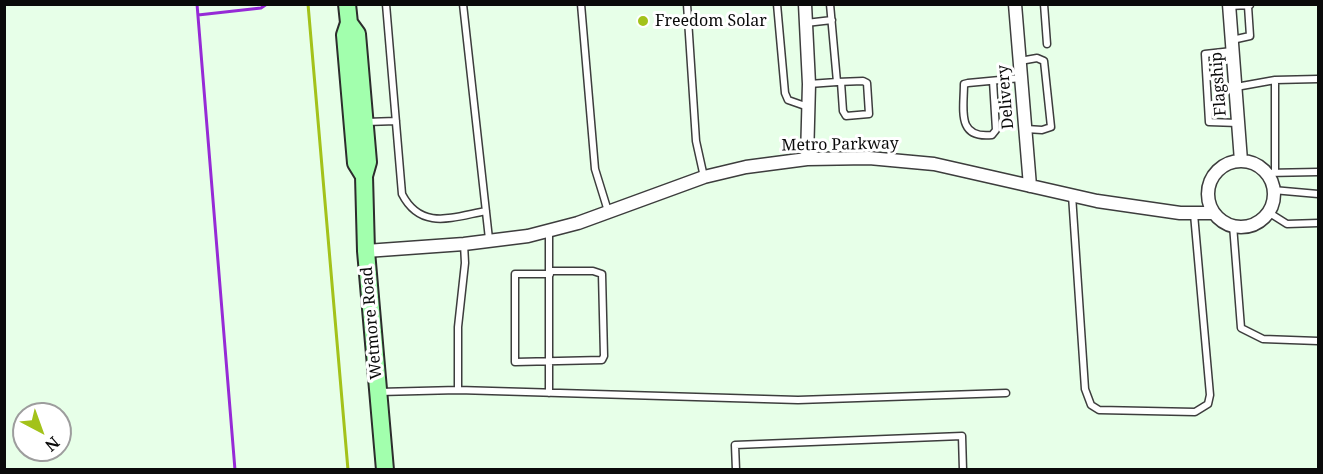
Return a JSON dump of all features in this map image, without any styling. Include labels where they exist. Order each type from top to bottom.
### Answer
[{"type":"main road","name":"Wetmore Road","points":[[347,4],[349,24],[345,35],[356,163],[364,176]]},
{"type":"main road","name":"Wetmore Road","points":[[349,24],[357,34],[368,162],[364,176],[366,251],[385,470]]},
{"type":"street","points":[[805,4],[809,84],[807,159]]},
{"type":"street","name":"Delivery","points":[[1015,4],[1030,186]]},
{"type":"street","name":"Flagship","points":[[1229,5],[1241,161]]},
{"type":"street","name":"Metro Parkway","points":[[366,251],[464,244],[549,231],[704,177],[746,167],[807,159],[869,158],[913,161],[1072,195],[1194,214],[1214,213]]},
{"type":"street","points":[[1241,161],[1270,172],[1274,190],[1268,212],[1257,222],[1248,226],[1233,225],[1214,213],[1208,194],[1214,174],[1231,163],[1241,161]]},
{"type":"lane","points":[[386,4],[402,194],[413,208],[430,220],[486,212]]},
{"type":"lane","points":[[463,4],[489,239]]},
{"type":"lane","points":[[581,4],[595,169],[608,211]]},
{"type":"lane","points":[[687,4],[696,141],[704,177]]},
{"type":"lane","points":[[777,4],[785,93],[788,100],[808,107]]},
{"type":"lane","points":[[809,84],[839,82],[867,83],[869,114],[846,116],[843,111],[839,82],[830,4]]},
{"type":"lane","points":[[1044,4],[1047,44]]},
{"type":"lane","points":[[1229,5],[1249,5],[1250,36],[1233,45],[1205,54],[1209,122],[1239,123]]},
{"type":"lane","points":[[806,23],[832,20]]},
{"type":"lane","points":[[1020,61],[1037,58],[1044,61],[1051,127],[1042,130],[1025,129]]},
{"type":"lane","points":[[993,81],[996,130],[992,135],[981,136],[970,132],[965,125],[964,84],[1021,78]]},
{"type":"lane","points":[[1236,87],[1275,80],[1318,79]]},
{"type":"lane","points":[[1275,80],[1270,172],[1318,172]]},
{"type":"lane","points":[[364,122],[396,121]]},
{"type":"lane","points":[[1274,190],[1318,194]]},
{"type":"lane","points":[[1072,195],[1085,389],[1091,405],[1099,410],[1196,412],[1208,404],[1210,395],[1194,214]]},
{"type":"lane","points":[[1268,212],[1287,224],[1318,223]]},
{"type":"lane","points":[[1233,225],[1241,328],[1263,339],[1318,341]]},
{"type":"lane","points":[[549,231],[549,393]]},
{"type":"lane","points":[[458,390],[458,327],[465,263],[464,244]]},
{"type":"lane","points":[[593,271],[602,274],[604,356],[593,362],[549,362],[514,362],[515,274],[593,271]]},
{"type":"lane","points":[[378,392],[458,390],[765,400],[1006,393]]},
{"type":"lane","points":[[736,470],[735,445],[962,436],[963,470]]},
{"type":"waterway","points":[[197,4],[235,470]]},
{"type":"waterway","points":[[198,15],[261,8],[267,4]]},
{"type":"railway","points":[[308,4],[348,470]]},
{"type":"place","name":"Freedom Solar","points":[[643,21]]}]
